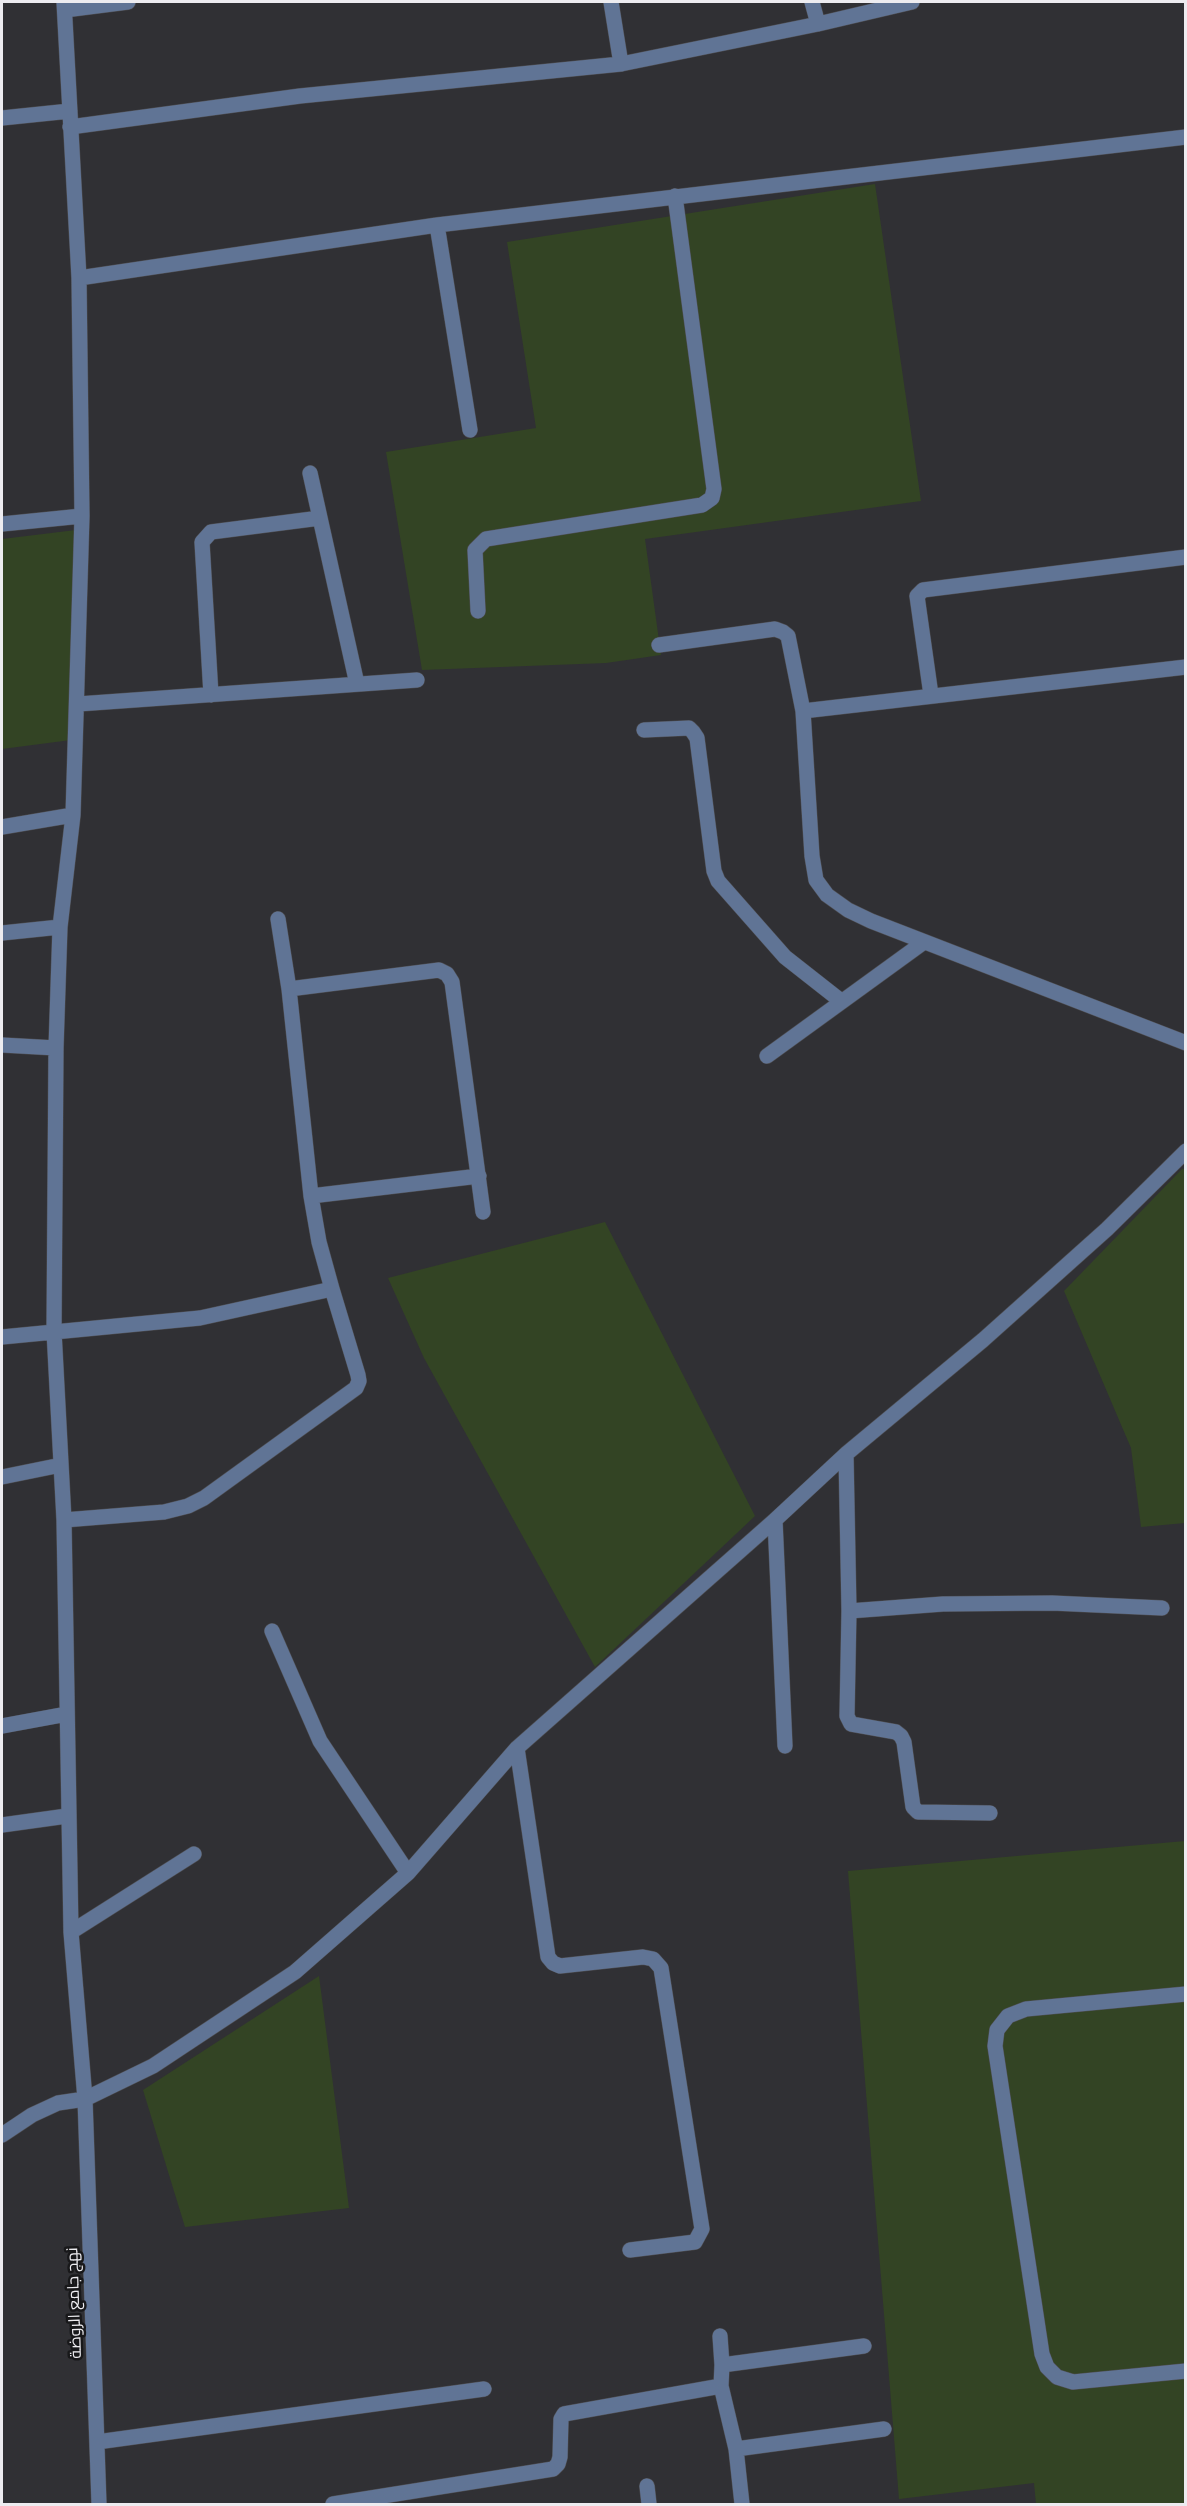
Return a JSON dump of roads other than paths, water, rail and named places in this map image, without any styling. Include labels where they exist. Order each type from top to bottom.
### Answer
[{"type":"street","points":[[65,6],[128,2]]},
{"type":"street","points":[[611,2],[621,64]]},
{"type":"street","points":[[812,2],[818,24]]},
{"type":"street","points":[[70,127],[300,96],[621,64],[818,24],[912,2]]},
{"type":"street","name":"نهج جامع الروضة","points":[[65,6],[79,278],[82,516],[73,815],[60,927],[56,1048],[54,1331],[64,1520],[67,1816],[71,1932],[85,2099],[99,2505]]},
{"type":"street","points":[[2,118],[70,111]]},
{"type":"street","points":[[79,278],[437,225],[1185,137]]},
{"type":"street","points":[[478,611],[475,550],[486,539],[702,505],[712,498],[714,489],[675,196]]},
{"type":"street","points":[[437,225],[470,430]]},
{"type":"street","points":[[310,473],[357,684]]},
{"type":"street","points":[[2,524],[82,516]]},
{"type":"street","points":[[211,695],[202,542],[211,532],[320,518]]},
{"type":"street","points":[[931,695],[917,596],[923,590],[1185,557]]},
{"type":"street","points":[[659,645],[775,629],[788,636],[803,711],[812,856],[816,880],[827,895],[848,910],[924,942],[1185,1043]]},
{"type":"street","points":[[803,711],[1185,667]]},
{"type":"street","points":[[78,704],[417,680]]},
{"type":"street","points":[[644,730],[689,728],[693,732],[697,738],[714,871],[718,881],[785,957],[840,1001]]},
{"type":"street","points":[[2,826],[73,815]]},
{"type":"street","points":[[64,1520],[164,1512],[188,1506],[204,1498],[356,1388],[359,1382],[319,1242],[311,1196],[289,989],[278,919]]},
{"type":"street","points":[[2,933],[60,927]]},
{"type":"street","points":[[766,1056],[924,942]]},
{"type":"street","points":[[289,989],[439,970],[447,974],[452,982],[483,1212]]},
{"type":"street","points":[[2,1045],[56,1048]]},
{"type":"street","points":[[2,2135],[32,2115],[58,2103],[85,2099],[153,2066],[295,1972],[408,1873],[517,1748],[775,1520],[846,1454],[992,1332],[1107,1229],[1185,1151]]},
{"type":"street","points":[[311,1196],[479,1176]]},
{"type":"street","points":[[2,1337],[200,1318],[332,1289]]},
{"type":"street","points":[[846,1454],[849,1611],[847,1716],[850,1724],[896,1732],[901,1736],[904,1742],[913,1807],[918,1812],[990,1813]]},
{"type":"street","points":[[2,1477],[61,1465]]},
{"type":"street","points":[[775,1520],[785,1746]]},
{"type":"street","points":[[849,1611],[944,1604],[1052,1603],[1162,1608]]},
{"type":"street","points":[[272,1631],[320,1741],[408,1873]]},
{"type":"street","points":[[2,1726],[67,1714]]},
{"type":"street","points":[[517,1748],[548,1957],[560,1966],[643,1956],[653,1959],[661,1968],[702,2229],[695,2242],[630,2250]]},
{"type":"street","points":[[2,1825],[67,1816]]},
{"type":"street","points":[[71,1932],[194,1854]]},
{"type":"street","points":[[1185,1994],[1026,2009],[1008,2016],[998,2030],[996,2046],[1042,2354],[1047,2367],[1057,2377],[1073,2382],[1185,2371]]},
{"type":"street","points":[[720,2337],[721,2386],[736,2449],[742,2505]]},
{"type":"street","points":[[722,2365],[864,2346]]},
{"type":"street","points":[[333,2505],[553,2469],[560,2457],[561,2420],[564,2414],[721,2386]]},
{"type":"street","points":[[97,2442],[484,2389]]},
{"type":"street","points":[[736,2449],[884,2428]]},
{"type":"street","points":[[647,2486],[649,2505]]}]
